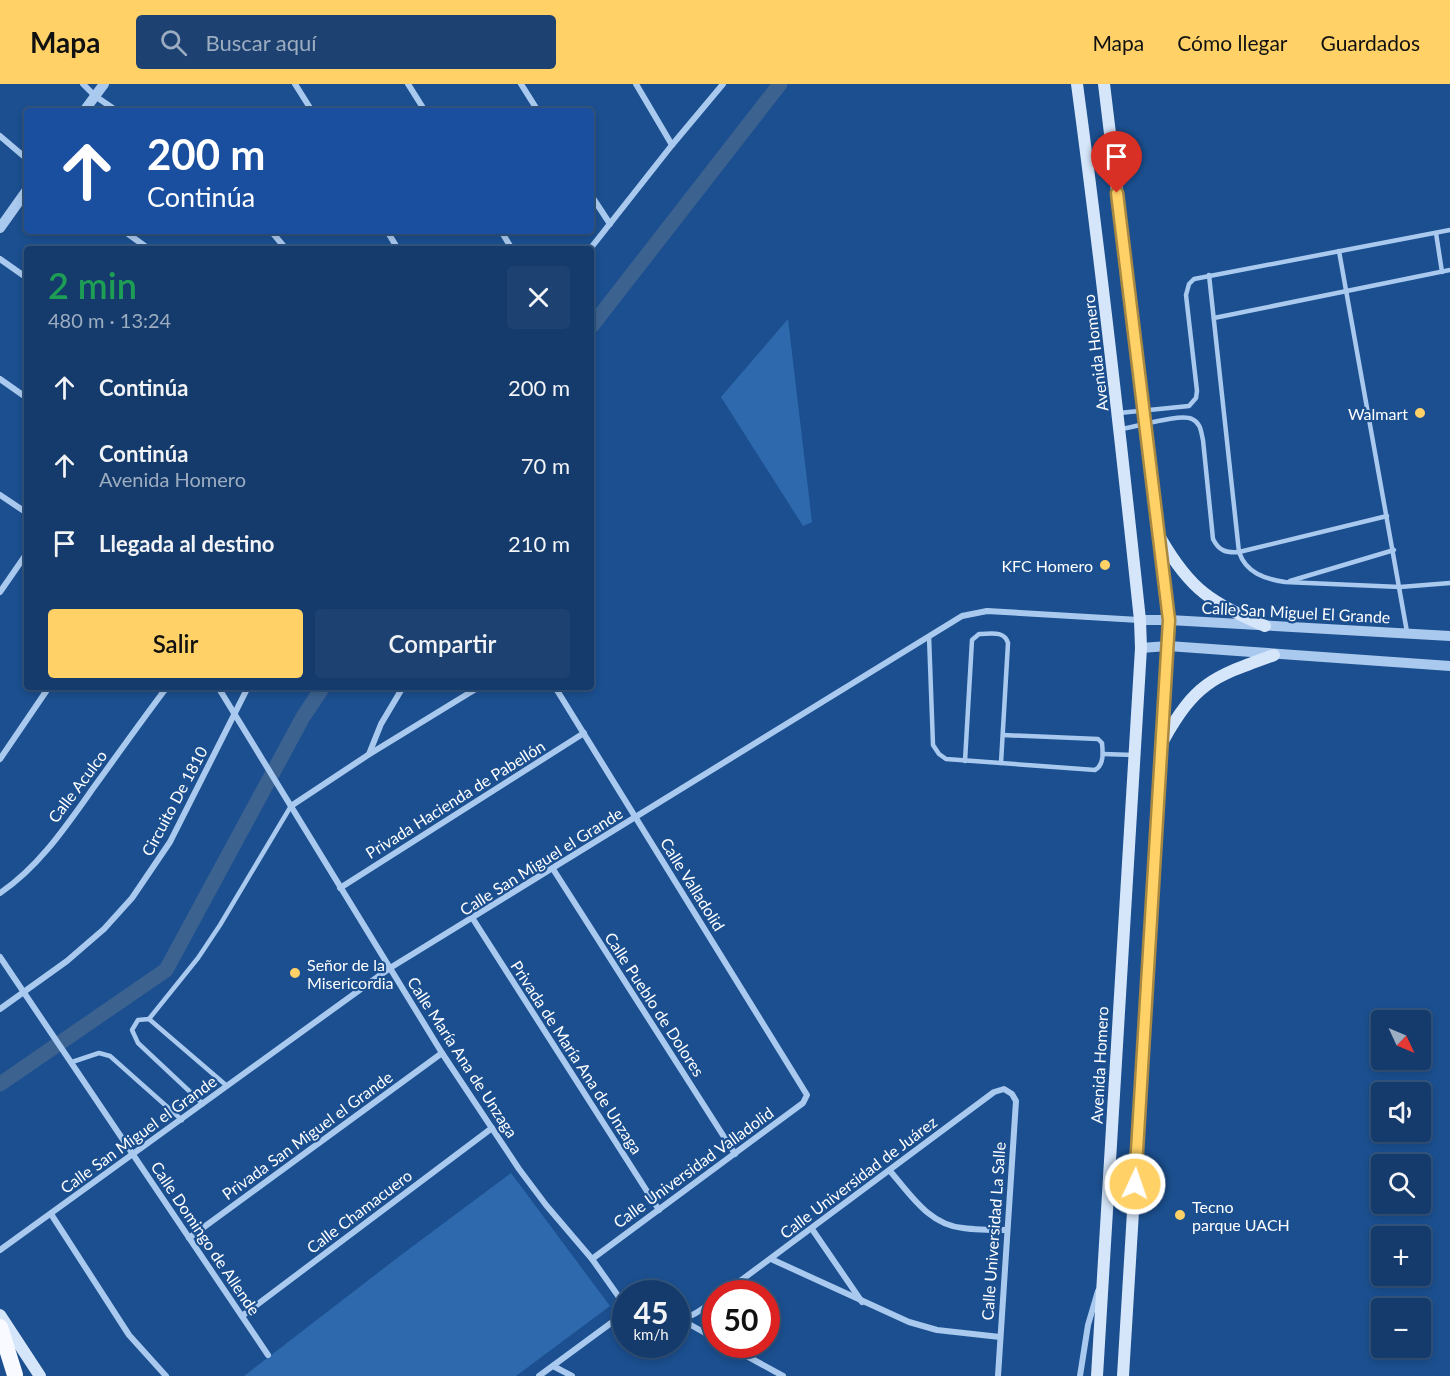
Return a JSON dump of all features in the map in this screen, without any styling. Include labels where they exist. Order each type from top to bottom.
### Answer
[{"type":"highway","points":[[0,1327],[15,1375]]},
{"type":"highway","points":[[0,1351],[15,1375]]},
{"type":"main road","name":"Avenida Homero","points":[[1077,84],[1119,413],[1141,648],[1097,1376]]},
{"type":"main road","points":[[1104,84],[1169,620],[1123,1376]]},
{"type":"main road","points":[[1158,534],[1172,558],[1210,600],[1265,626]]},
{"type":"main road","points":[[1161,744],[1183,708],[1209,682],[1227,672],[1274,655]]},
{"type":"main road","points":[[0,1315],[40,1376]]},
{"type":"street","points":[[83,84],[113,108]]},
{"type":"street","points":[[86,108],[104,84]]},
{"type":"street","points":[[295,84],[310,108]]},
{"type":"street","points":[[408,84],[423,108]]},
{"type":"street","points":[[521,84],[536,108]]},
{"type":"street","points":[[636,84],[672,145]]},
{"type":"street","points":[[592,246],[723,84]]},
{"type":"street","points":[[0,136],[24,156]]},
{"type":"street","points":[[0,228],[24,194]]},
{"type":"street","points":[[594,200],[610,225]]},
{"type":"street","points":[[128,234],[145,246]]},
{"type":"street","points":[[274,234],[284,246]]},
{"type":"street","points":[[0,259],[24,276]]},
{"type":"street","points":[[0,379],[24,396]]},
{"type":"street","points":[[0,495],[24,511]]},
{"type":"street","points":[[0,592],[24,557]]},
{"type":"street","name":"Calle San Miguel el Grande","points":[[0,1250],[390,968],[962,616],[977,612],[1140,620]]},
{"type":"street","name":"Calle San Miguel El Grande","points":[[1140,620],[1450,636]]},
{"type":"street","points":[[1141,648],[1168,646],[1450,666]]},
{"type":"street","points":[[0,759],[47,690]]},
{"type":"street","name":"Calle Aculco","points":[[0,893],[12,885],[37,860],[71,819],[165,690]]},
{"type":"street","name":"Calle María Ana de Unzaga","points":[[220,690],[442,1053],[546,1205],[592,1259],[612,1287]]},
{"type":"street","name":"Circuito De 1810","points":[[0,1009],[67,961],[104,929],[132,898],[170,842],[246,690]]},
{"type":"street","points":[[368,755],[381,724],[402,690]]},
{"type":"street","points":[[291,806],[368,755],[474,690]]},
{"type":"street","name":"Calle Valladolid","points":[[557,690],[807,1095]]},
{"type":"street","name":"Privada Hacienda de Pabellón","points":[[340,888],[584,733]]},
{"type":"street","name":"Calle Pueblo de Dolores","points":[[553,869],[735,1154]]},
{"type":"street","name":"Privada de María Ana de Unzaga","points":[[473,919],[659,1210]]},
{"type":"street","name":"Calle Domingo de Allende","points":[[0,957],[268,1355]]},
{"type":"street","name":"Privada San Miguel el Grande","points":[[189,1238],[442,1053]]},
{"type":"street","name":"Calle Universidad de Juárez","points":[[742,1280],[994,1092],[1000,1089],[1009,1091]]},
{"type":"street","name":"Calle Universidad La Salle","points":[[998,1376],[1016,1101],[1009,1091]]},
{"type":"street","name":"Calle Universidad Valladolid","points":[[592,1259],[803,1103],[807,1095]]},
{"type":"street","name":"Calle Chamacuero","points":[[243,1316],[492,1128]]},
{"type":"street","points":[[890,1171],[919,1206],[939,1220],[961,1228],[1006,1230]]},
{"type":"street","points":[[51,1214],[129,1335],[166,1376]]},
{"type":"street","points":[[812,1229],[863,1302]]},
{"type":"street","points":[[771,1259],[895,1317],[920,1326],[1000,1337]]},
{"type":"street","points":[[1080,1376],[1088,1325],[1103,1274]]},
{"type":"street","points":[[539,1376],[612,1322]]},
{"type":"street","points":[[750,1358],[783,1376]]},
{"type":"street","points":[[553,1366],[572,1376]]},
{"type":"lane","points":[[1119,413],[1189,406],[1196,398],[1186,295],[1189,284],[1194,279],[1450,230]]},
{"type":"lane","points":[[1436,233],[1442,272]]},
{"type":"lane","points":[[1339,251],[1407,633]]},
{"type":"lane","points":[[1214,318],[1450,270]]},
{"type":"lane","points":[[1209,275],[1241,559],[1254,572],[1268,580],[1400,587],[1450,583]]},
{"type":"lane","points":[[1120,430],[1175,418],[1189,418],[1199,425],[1203,440],[1213,539],[1225,552],[1239,552],[1387,516]]},
{"type":"lane","points":[[1286,582],[1394,550]]},
{"type":"lane","points":[[965,761],[972,640],[979,634],[1000,634],[1007,638],[1008,643],[1001,763]]},
{"type":"lane","points":[[929,636],[933,745],[941,757],[965,761],[1095,770],[1100,766],[1103,754],[1102,743],[1098,739],[1003,735]]},
{"type":"lane","points":[[1103,754],[1134,755]]},
{"type":"lane","points":[[203,1104],[138,1043],[132,1030],[138,1020],[149,1019],[180,982],[220,926],[291,806]]},
{"type":"lane","points":[[149,1019],[228,1086]]},
{"type":"lane","points":[[72,1062],[99,1053],[110,1056],[182,1120]]},
{"type":"shaded area","points":[[788,319],[812,522],[803,526],[721,397]]},
{"type":"shaded area","points":[[511,1173],[610,1306],[516,1376],[244,1376],[401,1255]]},
{"type":"waterway","points":[[594,323],[780,84]]},
{"type":"waterway","points":[[0,1084],[166,970],[303,717],[321,690]]},
{"type":"place","name":"Walmart","points":[[1420,413]]},
{"type":"place","name":"KFC Homero","points":[[1105,565]]},
{"type":"place","name":"Señor de la Misericordia","points":[[295,973]]},
{"type":"place","name":"Tecno parque UACH","points":[[1180,1215]]},
{"type":"route","points":[[1117,193],[1169,620],[1135,1184]]}]
